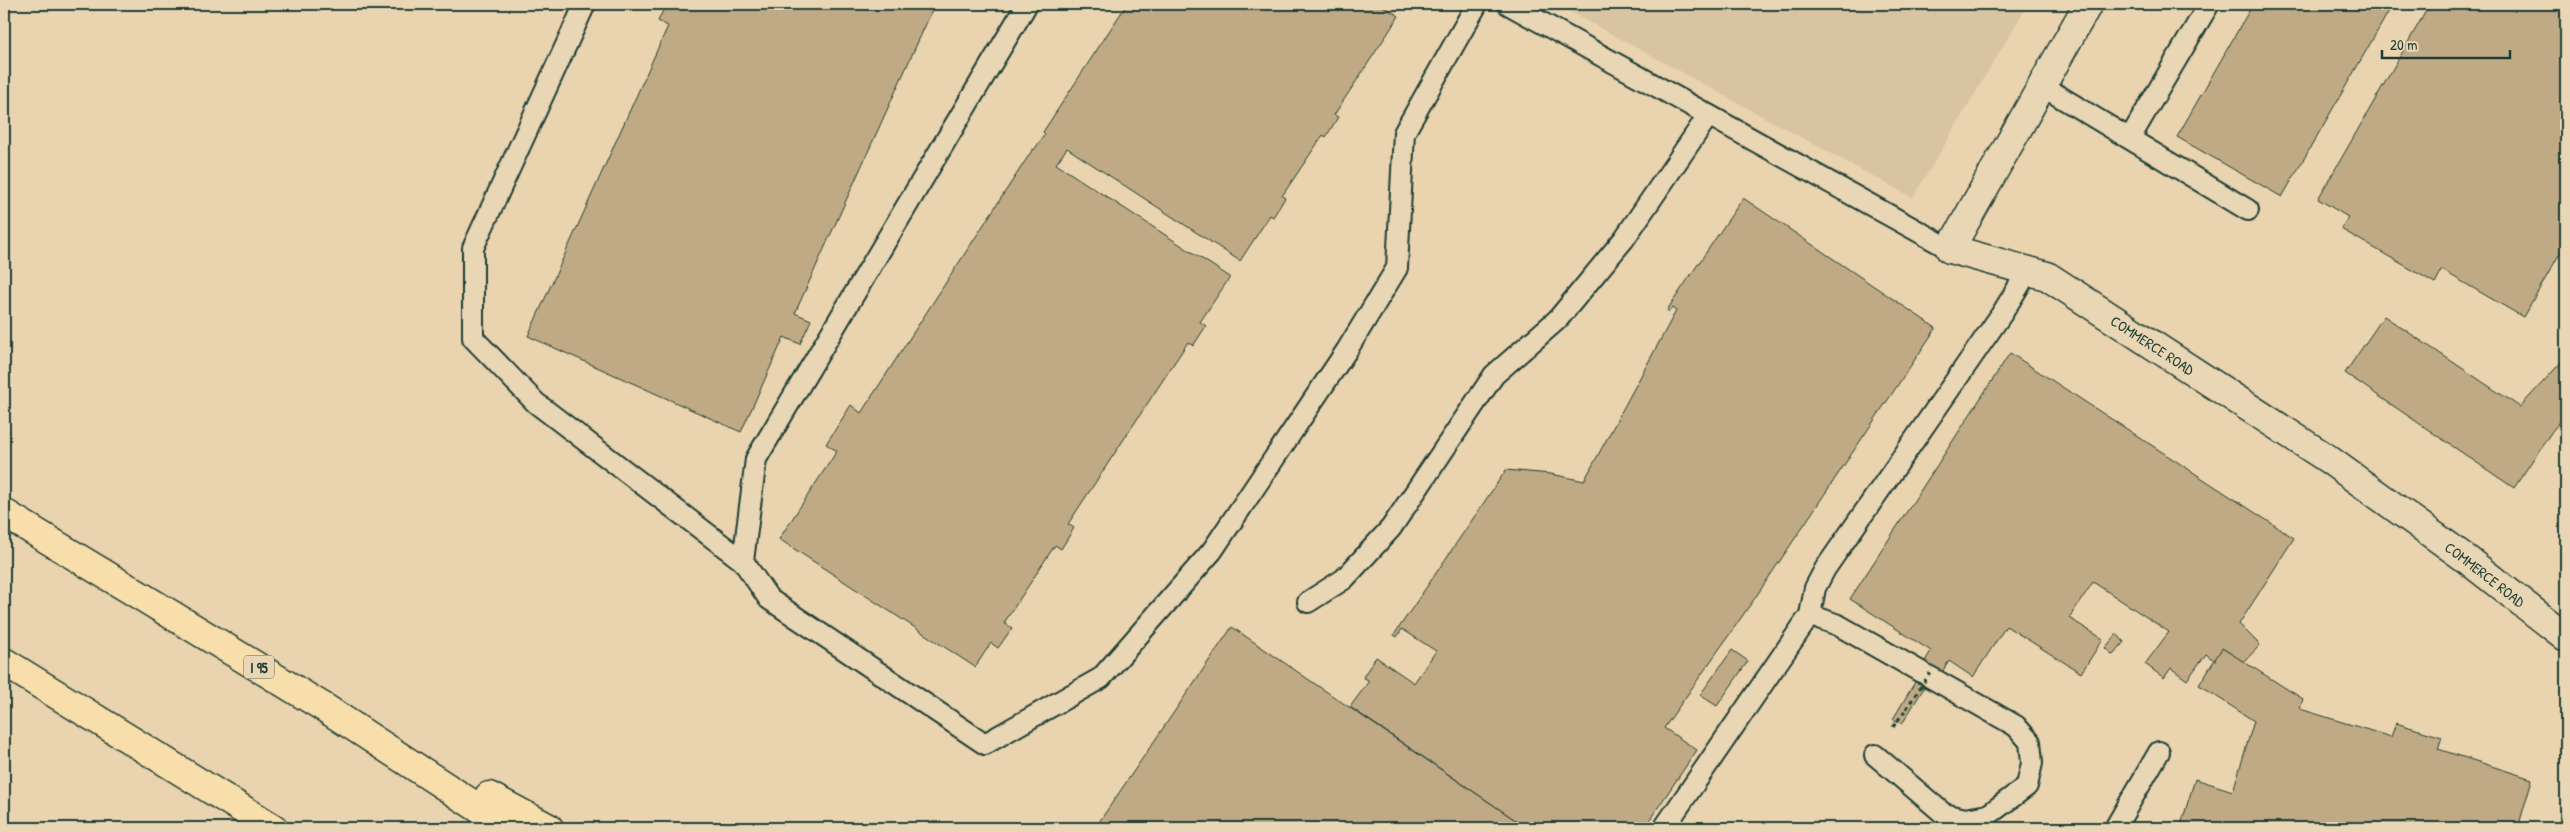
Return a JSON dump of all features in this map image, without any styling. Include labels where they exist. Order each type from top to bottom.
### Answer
[{"type":"highway","name":"I 95","points":[[4,513],[325,708],[509,828]]},
{"type":"highway","points":[[4,662],[273,828]]},
{"type":"highway","points":[[325,708],[549,828]]},
{"type":"street","points":[[1950,249],[2088,4]]},
{"type":"street","name":"COMMERCE ROAD","points":[[1950,249],[2047,276],[2328,459],[2464,558],[2566,637]]},
{"type":"lane","points":[[585,4],[473,248],[473,338],[536,403],[743,561],[769,599],[985,744],[1100,678],[1212,552],[1347,350],[1397,268],[1404,133],[1477,4]]},
{"type":"lane","points":[[743,561],[756,458],[1027,4]]},
{"type":"lane","points":[[1508,4],[1950,249]]},
{"type":"lane","points":[[2130,138],[2209,4]]},
{"type":"lane","points":[[2042,86],[2248,210]]},
{"type":"lane","points":[[1308,602],[1344,579],[1391,528],[1494,375],[1558,319],[1624,238],[1708,116]]},
{"type":"lane","points":[[1664,828],[1810,616],[1815,588],[1825,569],[2002,312],[2028,271]]},
{"type":"lane","points":[[1810,616],[1838,625],[2016,726],[2030,742],[2032,763],[2027,786],[1988,815],[1965,818],[1944,814],[1875,755]]},
{"type":"lane","points":[[2115,828],[2159,752]]},
{"type":"path","points":[[1895,726],[1927,674]]},
{"type":"shaded area","points":[[1556,4],[2028,4],[1913,198]]},
{"type":"building","points":[[666,4],[676,7],[678,4],[935,4],[795,313],[811,320],[800,344],[784,337],[741,432],[528,336],[668,26],[658,21]]},
{"type":"building","points":[[1127,4],[1379,4],[1399,16],[1334,115],[1338,117],[1326,137],[1323,135],[1282,196],[1285,198],[1273,217],[1270,215],[1240,261],[1067,148],[1056,164],[1230,277],[1200,322],[1206,326],[1193,346],[1188,342],[1068,524],[1074,528],[1061,549],[1055,545],[1004,623],[1012,628],[998,648],[991,643],[975,667],[779,539],[837,451],[826,444],[851,405],[861,413],[1033,149],[1045,134],[1043,132]]},
{"type":"building","points":[[2253,4],[2393,4],[2282,197],[2177,137]]},
{"type":"building","points":[[2430,4],[2566,4],[2566,243],[2523,317],[2442,270],[2435,283],[2341,229],[2348,217],[2318,199]]},
{"type":"building","points":[[1743,198],[1936,328],[1757,595],[1664,728],[1697,750],[1644,828],[1527,828],[1350,707],[1369,681],[1363,677],[1376,657],[1414,683],[1436,651],[1402,629],[1397,637],[1394,635],[1506,470],[1551,474],[1584,481],[1676,311],[1672,308],[1669,312],[1667,310]]},
{"type":"building","points":[[2384,316],[2520,407],[2566,357],[2566,415],[2552,431],[2514,488],[2345,373]]},
{"type":"building","points":[[2010,353],[2294,538],[2239,624],[2260,645],[2244,662],[2222,648],[2215,661],[2206,654],[2187,680],[2171,668],[2164,678],[2145,664],[2169,632],[2093,582],[2069,618],[2103,639],[2081,673],[2006,626],[1973,677],[1949,661],[1942,672],[1936,668],[1902,724],[1893,719],[1927,662],[1925,661],[1931,651],[1850,599]]},
{"type":"building","points":[[1232,627],[1362,716],[1527,828],[1095,828]]},
{"type":"building","points":[[2117,634],[2124,642],[2113,655],[2105,648]]},
{"type":"building","points":[[2222,648],[2303,699],[2300,709],[2391,737],[2396,723],[2442,737],[2438,749],[2532,779],[2518,828],[2180,828],[2195,779],[2233,791],[2254,721],[2199,685]]},
{"type":"building","points":[[1732,650],[1748,661],[1717,706],[1700,695]]}]
